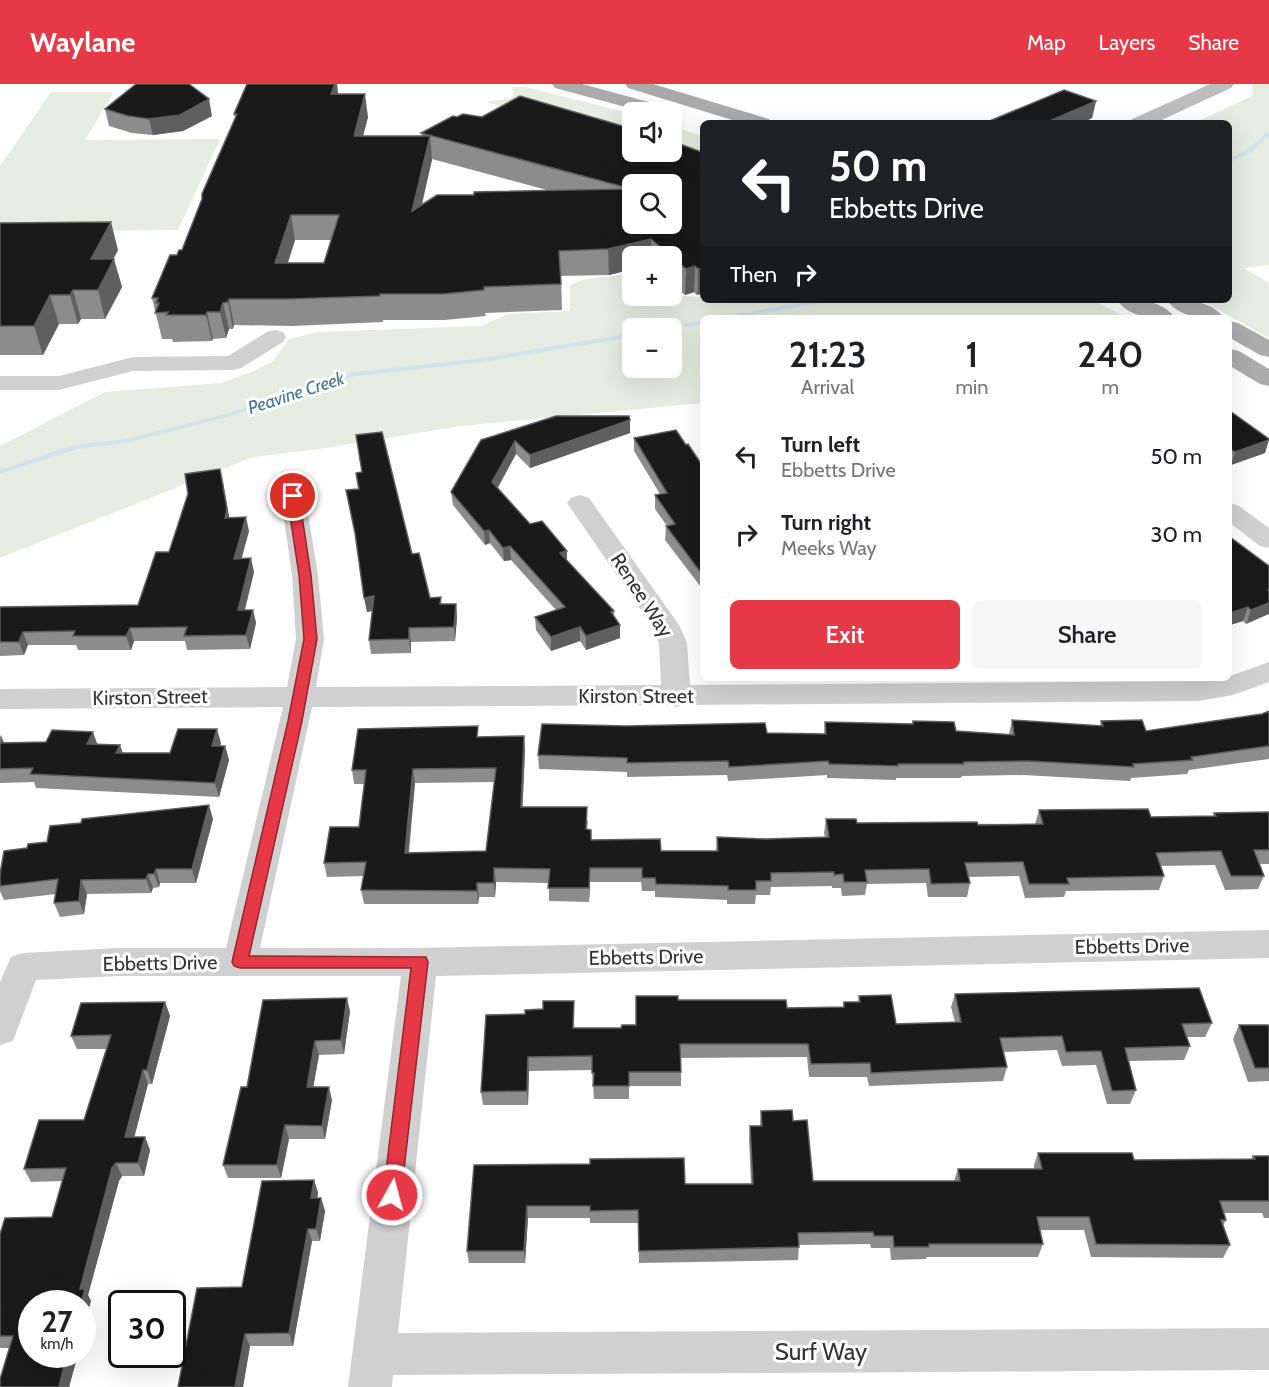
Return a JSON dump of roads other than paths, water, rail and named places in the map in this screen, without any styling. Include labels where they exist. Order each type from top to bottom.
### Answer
[{"type":"main road","points":[[561,84],[628,102]]},
{"type":"main road","points":[[634,84],[752,120]]},
{"type":"main road","points":[[682,117],[700,123]]},
{"type":"main road","points":[[1135,303],[1157,315]]},
{"type":"main road","points":[[1184,303],[1206,315]]},
{"type":"main road","points":[[1232,329],[1269,350]]},
{"type":"main road","points":[[1232,357],[1269,379]]},
{"type":"street","points":[[1146,120],[1225,84]]},
{"type":"street","points":[[0,383],[59,383],[133,364],[233,363],[275,337]]},
{"type":"street","points":[[240,962],[300,696],[310,639],[305,575],[290,477]]},
{"type":"street","name":"Renee Way","points":[[580,503],[665,625],[673,643],[676,697]]},
{"type":"street","points":[[1232,512],[1269,540]]},
{"type":"street","name":"Kirston Street","points":[[0,699],[300,696],[676,697],[1050,685],[1198,691],[1233,685],[1269,672]]},
{"type":"street","name":"Ebbetts Drive","points":[[0,1030],[23,967],[118,962],[420,962],[1269,944]]},
{"type":"street","points":[[372,1371],[420,962]]},
{"type":"street","name":"Surf Way","points":[[372,1371],[1269,1348]]},
{"type":"waterway","name":"Peavine Creek","points":[[1232,159],[1249,151],[1269,133]]},
{"type":"waterway","name":"Peavine Creek","points":[[742,315],[810,303]]},
{"type":"waterway","name":"Peavine Creek","points":[[682,326],[700,323]]},
{"type":"waterway","name":"Peavine Creek","points":[[0,472],[77,447],[126,441],[232,414],[313,383],[356,374],[483,360],[622,337]]}]
